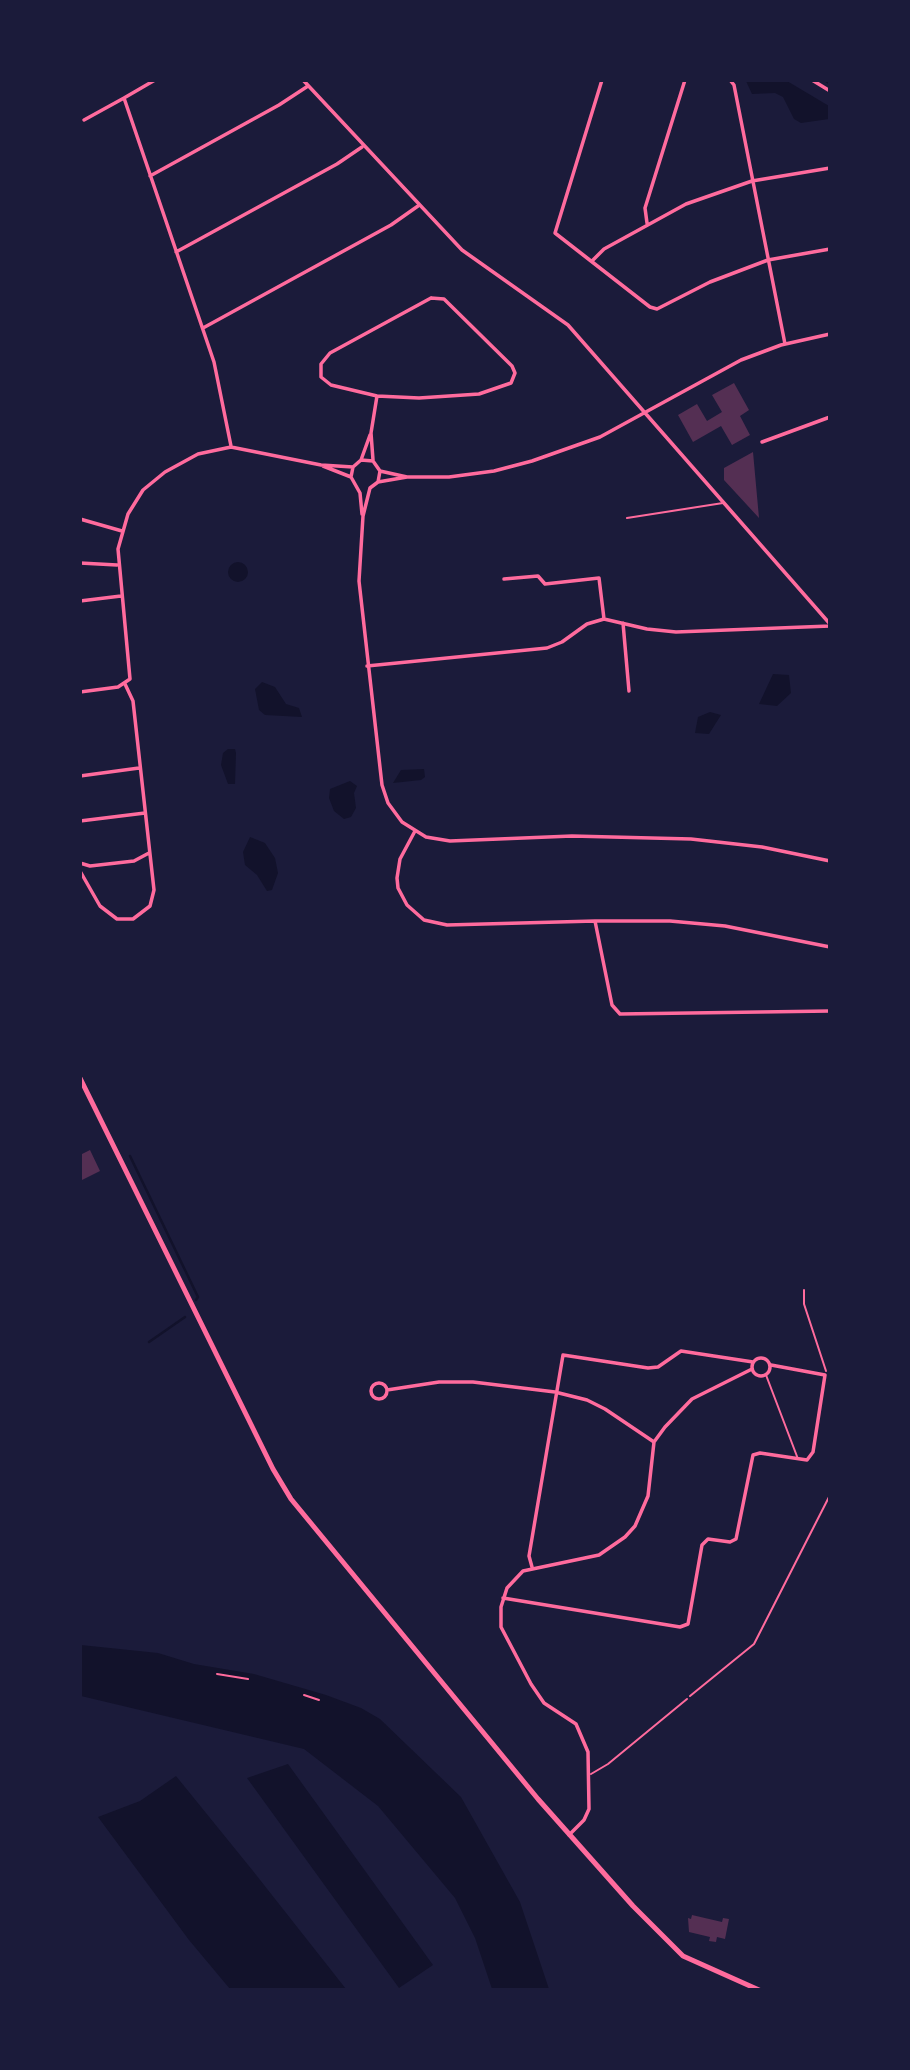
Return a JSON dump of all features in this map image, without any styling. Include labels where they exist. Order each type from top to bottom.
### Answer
[{"type":"main road","points":[[80,1078],[281,1485],[569,1835],[675,1950],[692,1962],[759,1990]]},
{"type":"street","points":[[84,120],[155,80]]},
{"type":"street","points":[[303,80],[362,147],[462,250],[568,325],[830,625]]},
{"type":"street","points":[[602,80],[555,233],[654,310],[710,282],[768,260],[830,249]]},
{"type":"street","points":[[647,223],[645,208],[685,80]]},
{"type":"street","points":[[730,80],[734,85],[785,344]]},
{"type":"street","points":[[812,80],[830,92]]},
{"type":"street","points":[[150,176],[279,106],[308,86]]},
{"type":"street","points":[[124,98],[203,328],[219,383],[231,447]]},
{"type":"street","points":[[176,252],[325,171],[362,147]]},
{"type":"street","points":[[592,261],[604,249],[647,223],[686,204],[752,181],[830,168]]},
{"type":"street","points":[[203,328],[380,231],[418,206]]},
{"type":"street","points":[[431,298],[444,299],[512,366],[515,373],[511,383],[478,394],[448,398],[377,396],[325,382],[320,370],[325,357],[431,298]]},
{"type":"street","points":[[830,334],[785,344],[726,366],[582,444],[513,466],[449,477],[407,477],[378,482],[370,488],[363,516],[360,601],[384,796],[395,814],[415,831],[450,841],[572,836],[691,839],[762,847],[830,861]]},
{"type":"street","points":[[351,477],[353,467],[360,460],[371,433],[377,396]]},
{"type":"street","points":[[762,442],[830,417]]},
{"type":"street","points":[[371,433],[373,461],[380,471],[407,477]]},
{"type":"street","points":[[80,871],[109,915],[117,919],[133,919],[147,911],[153,894],[132,701],[125,684],[131,671],[117,565],[122,531],[143,491],[165,472],[198,454],[231,447],[321,465],[353,467]]},
{"type":"street","points":[[360,460],[373,461]]},
{"type":"street","points":[[321,465],[351,477],[357,486],[363,516]]},
{"type":"street","points":[[378,482],[380,471]]},
{"type":"street","points":[[357,486],[370,488]]},
{"type":"street","points":[[80,519],[122,531]]},
{"type":"street","points":[[80,563],[117,565]]},
{"type":"street","points":[[505,579],[538,576],[545,584],[599,578],[604,619]]},
{"type":"street","points":[[80,601],[121,596]]},
{"type":"street","points":[[367,666],[547,648],[562,642],[587,624],[604,619],[646,629],[676,632],[830,625]]},
{"type":"street","points":[[623,623],[629,691]]},
{"type":"street","points":[[80,692],[125,684]]},
{"type":"street","points":[[80,776],[139,768]]},
{"type":"street","points":[[80,821],[145,813]]},
{"type":"street","points":[[415,831],[400,859],[398,888],[407,905],[424,919],[447,925],[594,920],[698,923],[830,947]]},
{"type":"street","points":[[80,863],[90,866],[134,861],[149,853]]},
{"type":"street","points":[[594,920],[612,1005],[620,1014],[830,1011]]},
{"type":"street","points":[[503,1598],[685,1627],[690,1620],[703,1542],[708,1539],[730,1542],[736,1539],[753,1454],[807,1460],[813,1452],[827,1375],[771,1365],[762,1357],[753,1362],[681,1350],[658,1367],[648,1368],[568,1354],[561,1359],[555,1392],[529,1556],[532,1567]]},
{"type":"street","points":[[752,1369],[753,1362]]},
{"type":"street","points":[[752,1369],[760,1376],[766,1375],[771,1365]]},
{"type":"street","points":[[569,1835],[584,1820],[589,1808],[591,1774],[583,1735],[576,1724],[537,1694],[500,1627],[503,1598],[514,1578],[532,1567],[580,1561],[599,1555],[625,1537],[635,1526],[648,1496],[654,1442],[665,1426],[692,1399],[752,1369]]},
{"type":"street","points":[[387,1390],[439,1382],[473,1382],[555,1392],[587,1400],[654,1442]]},
{"type":"street","points":[[380,1383],[387,1390],[384,1397],[377,1398],[372,1390],[380,1383]]},
{"type":"lane","points":[[627,519],[667,514],[674,509],[724,503]]},
{"type":"lane","points":[[766,1375],[799,1460]]},
{"type":"lane","points":[[591,1774],[608,1764],[687,1699]]},
{"type":"path","points":[[804,1290],[804,1304],[827,1375]]},
{"type":"path","points":[[687,1699],[754,1644],[830,1495]]},
{"type":"path","points":[[221,1668],[218,1674],[247,1679],[246,1673]]},
{"type":"path","points":[[227,1675],[228,1669]]},
{"type":"path","points":[[239,1678],[240,1672]]},
{"type":"path","points":[[310,1690],[306,1696],[318,1700],[318,1693]]},
{"type":"shaded area","points":[[746,81],[787,81],[829,106],[829,119],[801,123],[794,119],[783,97],[775,93],[752,94]]},
{"type":"shaded area","points":[[234,562],[242,562],[248,572],[242,582],[234,582],[228,576],[228,568]]},
{"type":"shaded area","points":[[773,674],[789,675],[791,693],[777,706],[759,704]]},
{"type":"shaded area","points":[[262,682],[275,687],[286,704],[299,708],[302,717],[265,715],[259,710],[255,689]]},
{"type":"shaded area","points":[[710,712],[721,715],[709,734],[695,733],[698,717]]},
{"type":"shaded area","points":[[228,749],[235,749],[236,753],[235,784],[228,784],[221,765],[223,753]]},
{"type":"shaded area","points":[[424,769],[425,777],[421,780],[393,783],[401,770]]},
{"type":"shaded area","points":[[350,781],[357,786],[354,793],[356,808],[351,817],[344,819],[334,811],[329,798],[330,789]]},
{"type":"shaded area","points":[[250,837],[265,843],[275,858],[278,873],[272,890],[267,891],[257,875],[245,865],[243,852]]},
{"type":"shaded area","points":[[81,1645],[158,1653],[194,1664],[254,1674],[326,1695],[361,1708],[380,1719],[461,1797],[520,1902],[549,1989],[492,1989],[475,1938],[455,1898],[378,1806],[304,1749],[81,1696]]},
{"type":"shaded area","points":[[288,1764],[433,1965],[399,1988],[247,1778]]},
{"type":"shaded area","points":[[176,1776],[346,1989],[230,1989],[189,1940],[98,1817],[140,1801]]},
{"type":"building","points":[[734,383],[749,410],[740,416],[750,435],[732,445],[721,426],[693,442],[678,415],[697,404],[707,421],[722,412],[712,395]]},
{"type":"building","points":[[753,452],[759,518],[724,480],[724,468]]},
{"type":"building","points":[[90,1150],[100,1171],[82,1180],[80,1155]]},
{"type":"building","points":[[692,1915],[722,1922],[723,1918],[729,1919],[725,1939],[717,1937],[716,1942],[709,1941],[710,1937],[689,1932],[688,1918],[691,1919]]},
{"type":"waterway","points":[[825,80],[830,84]]},
{"type":"waterway","points":[[130,1156],[198,1297],[196,1300]]},
{"type":"waterway","points":[[149,1342],[185,1317]]}]
